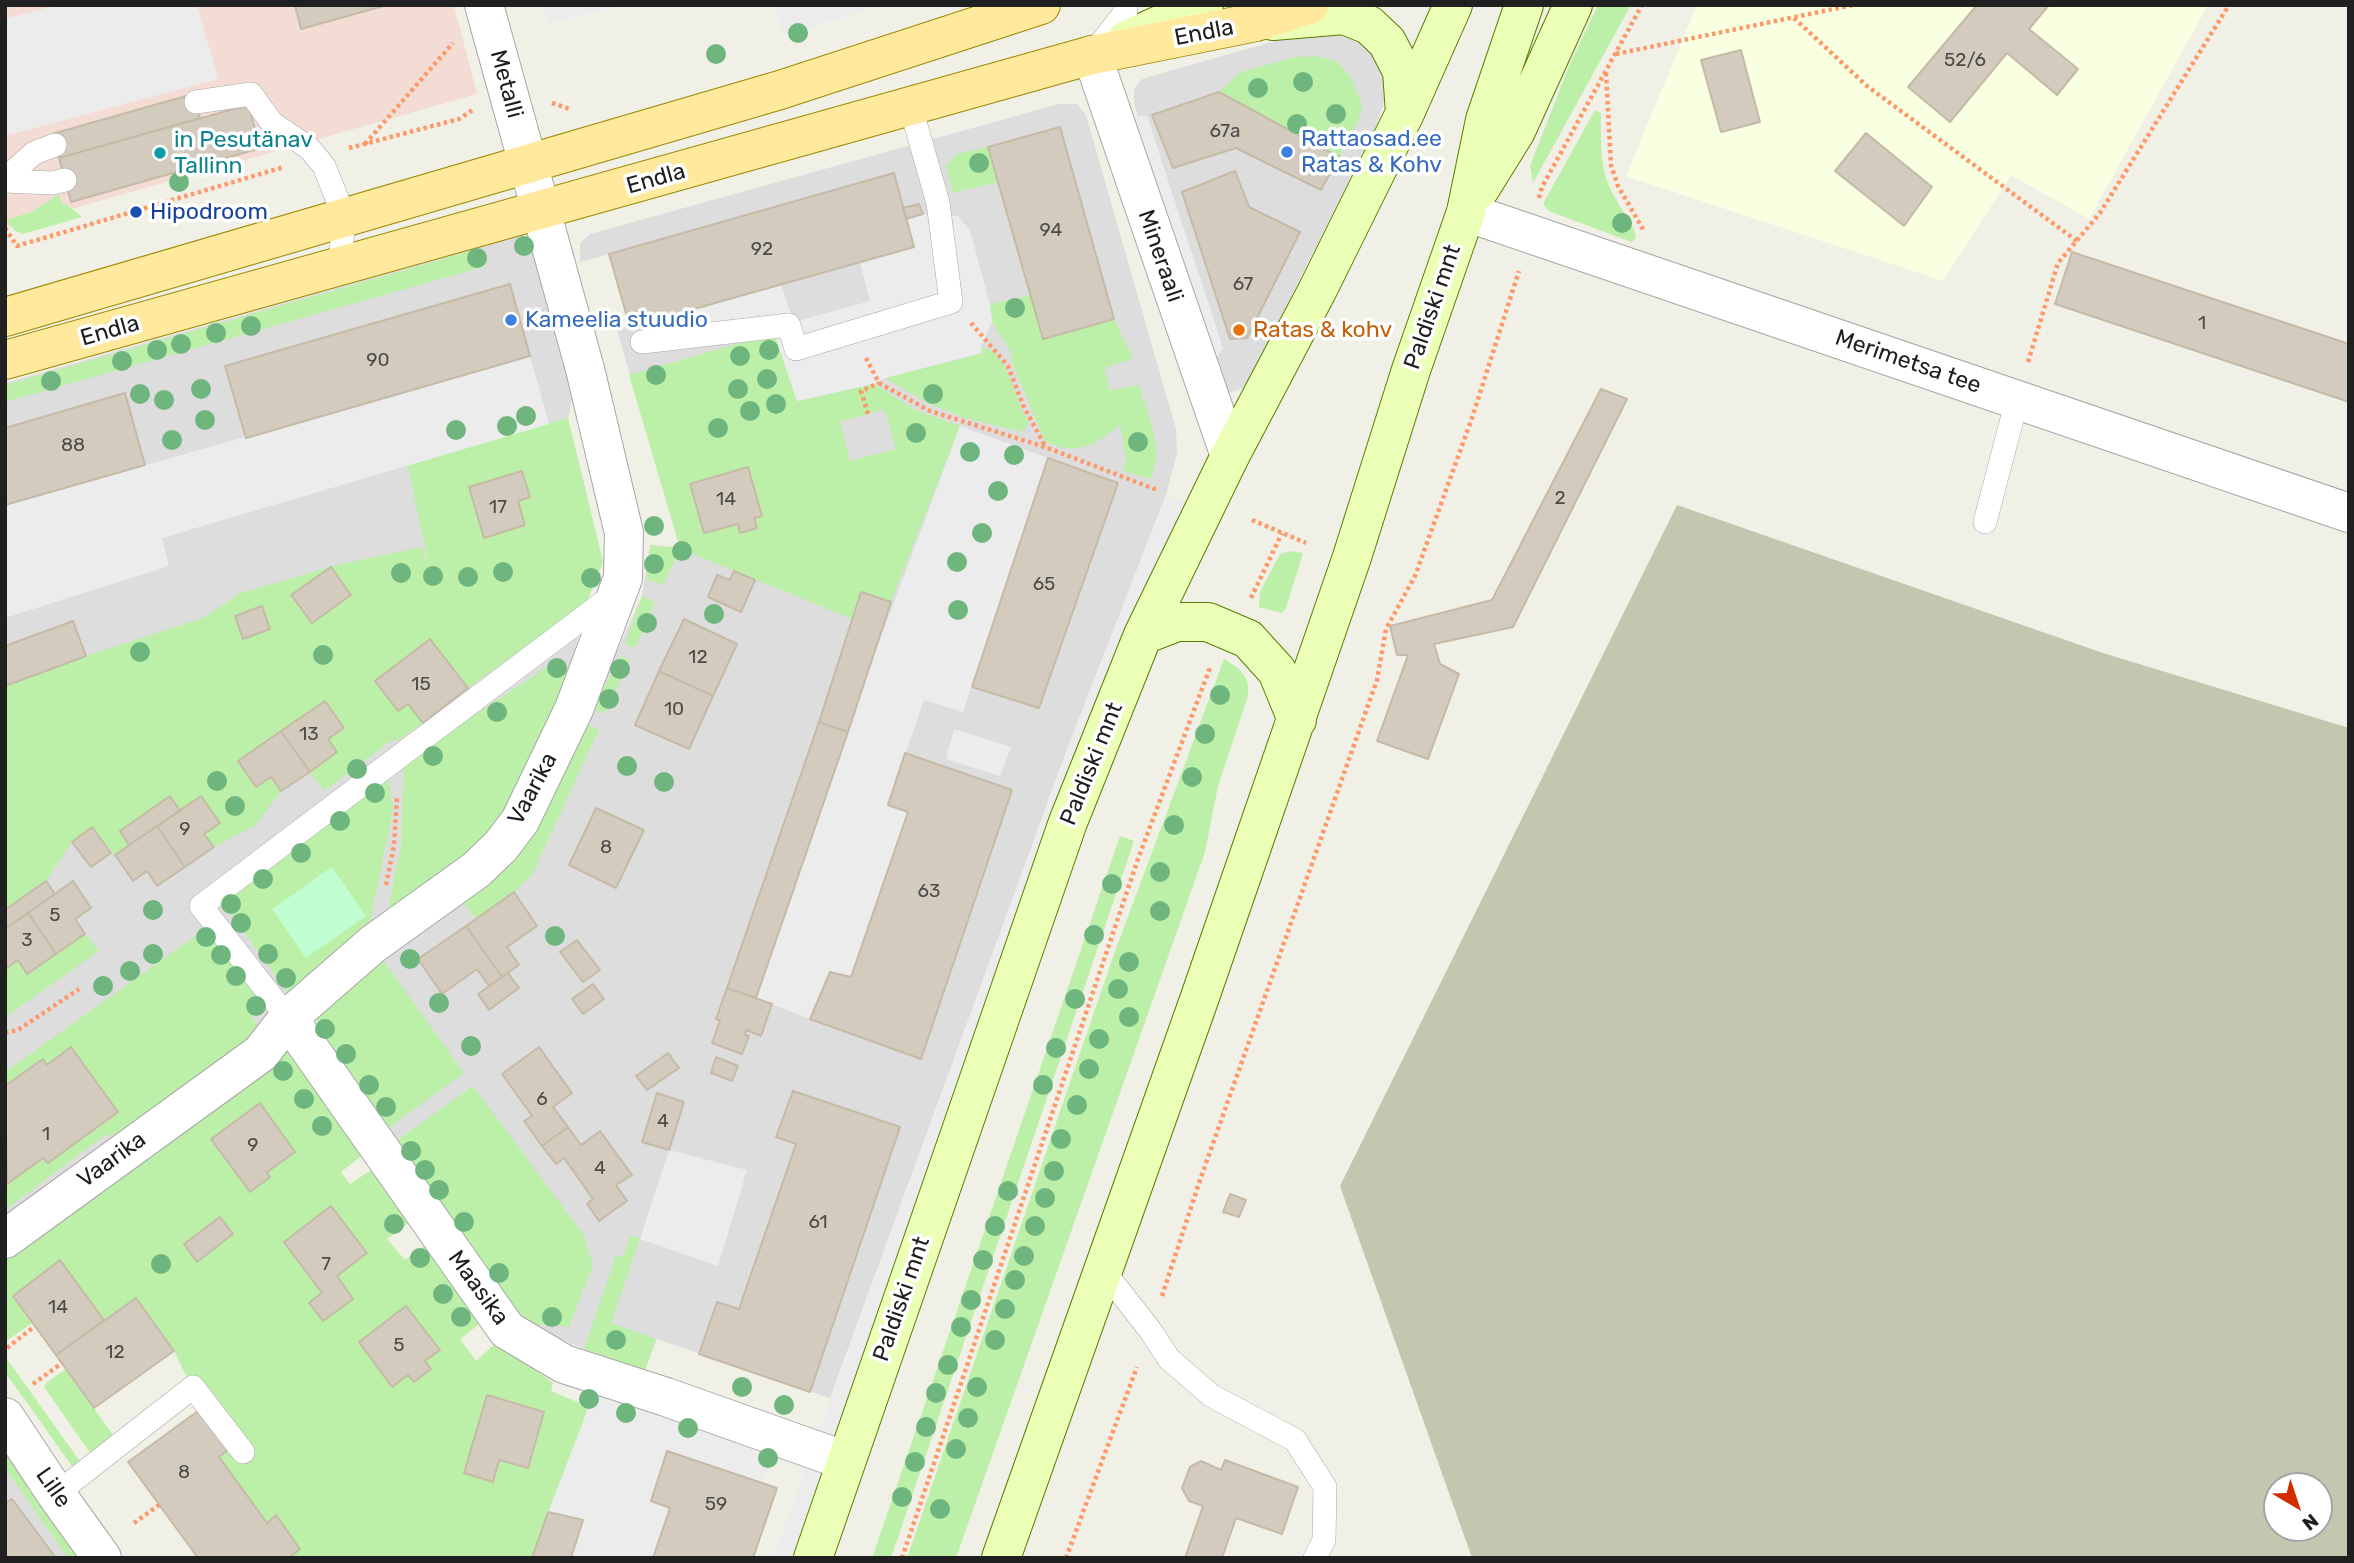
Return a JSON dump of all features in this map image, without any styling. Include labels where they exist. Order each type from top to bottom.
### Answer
[{"type":"main road","name":"Endla","points":[[5,317],[780,90],[1041,5]]},
{"type":"main road","points":[[1092,55],[1204,5]]},
{"type":"main road","name":"Endla","points":[[6,359],[911,108],[1092,55],[1256,22],[1309,5]]},
{"type":"main road","name":"Paldiski mnt","points":[[813,1558],[1068,822],[1143,635],[1230,456],[1317,291],[1405,113],[1453,5]]},
{"type":"main road","name":"Paldiski mnt","points":[[1001,1558],[1352,557],[1410,370],[1466,212],[1485,120],[1524,5]]},
{"type":"main road","points":[[1466,212],[1516,131],[1573,5]]},
{"type":"main road","points":[[1256,22],[1344,15],[1369,25],[1387,42],[1402,71],[1405,113]]},
{"type":"main road","points":[[1143,635],[1177,622],[1208,622],[1248,639],[1277,671],[1297,720]]},
{"type":"street","name":"Metalli","points":[[484,5],[527,163]]},
{"type":"street","name":"Mineraali","points":[[1092,55],[1230,456]]},
{"type":"street","name":"Vaarika","points":[[5,1239],[261,1053],[288,1018],[373,944],[476,870],[520,821],[574,709],[620,590],[623,578],[624,533],[585,369],[527,163]]},
{"type":"street","name":"Merimetsa tee","points":[[1466,212],[2349,513]]},
{"type":"street","name":"Maasika","points":[[288,1018],[507,1330],[564,1364],[846,1461]]},
{"type":"street","name":"Lille","points":[[5,1417],[103,1558]]},
{"type":"lane","points":[[1092,55],[1126,11],[1126,5]]},
{"type":"lane","points":[[196,102],[251,94],[263,124],[309,148],[317,157],[324,166],[344,216],[340,267]]},
{"type":"lane","points":[[642,342],[789,325],[796,349],[951,302],[938,203],[911,108]]},
{"type":"lane","points":[[5,180],[34,152],[55,145]]},
{"type":"lane","points":[[5,180],[52,183],[65,180]]},
{"type":"lane","points":[[1985,522],[2017,400]]},
{"type":"lane","points":[[288,1018],[201,906],[620,590]]},
{"type":"lane","points":[[1103,1270],[1169,1359],[1212,1396],[1295,1440],[1325,1487],[1324,1541],[1315,1558]]},
{"type":"lane","points":[[56,1494],[193,1387],[243,1452]]},
{"type":"path","points":[[1066,1558],[1150,1330],[1199,1183],[1377,680],[1386,629],[1415,576],[1472,418],[1531,234],[1542,187],[1642,5]]},
{"type":"path","points":[[1615,54],[1853,5]]},
{"type":"path","points":[[2017,400],[2058,263],[2100,213],[2229,5]]},
{"type":"path","points":[[1794,18],[1867,86],[2077,241]]},
{"type":"path","points":[[365,144],[459,36]]},
{"type":"path","points":[[1605,72],[1614,176],[1675,283]]},
{"type":"path","points":[[5,228],[17,246],[317,157],[460,122],[478,107]]},
{"type":"path","points":[[951,302],[1009,366],[1023,405],[1045,447]]},
{"type":"path","points":[[838,336],[865,356],[879,383],[930,411],[1045,447],[1157,490]]},
{"type":"path","points":[[868,414],[861,391],[879,383]]},
{"type":"path","points":[[1252,520],[1306,543]]},
{"type":"path","points":[[902,1558],[1138,859],[1215,655],[1234,632],[1282,533]]},
{"type":"path","points":[[373,944],[394,845],[397,811],[395,761]]},
{"type":"path","points":[[5,1033],[18,1030],[79,989]]},
{"type":"path","points":[[7,1348],[35,1326]]},
{"type":"path","points":[[33,1384],[62,1363]]},
{"type":"path","points":[[134,1523],[159,1504]]},
{"type":"shaded area","points":[[5,5],[454,5],[477,94],[8,227],[5,216]]},
{"type":"shaded area","points":[[58,5],[197,5],[218,79],[5,136],[5,19]]},
{"type":"shaded area","points":[[543,5],[620,5],[549,24]]},
{"type":"shaded area","points":[[774,5],[882,5],[784,36]]},
{"type":"shaded area","points":[[1697,5],[2208,5],[2089,219],[2011,175],[1943,281],[1626,176]]},
{"type":"shaded area","points":[[1343,25],[1381,63],[1387,93],[1375,129],[1247,384],[1239,390],[1226,393],[1147,116],[1138,117],[1134,89],[1142,79],[1324,27]]},
{"type":"shaded area","points":[[1059,104],[1077,104],[1086,115],[1176,429],[1177,453],[1166,495],[1065,755],[830,1398],[657,1339],[645,1370],[584,1349],[526,1323],[319,1032],[317,1019],[329,1002],[463,902],[545,809],[642,596],[650,545],[680,548],[617,330],[630,327],[610,254],[580,262],[580,243],[590,234]]},
{"type":"shaded area","points":[[1147,116],[1223,348],[1204,376],[1125,119]]},
{"type":"shaded area","points":[[923,214],[958,216],[970,231],[990,304],[992,322],[981,346],[982,353],[885,378],[874,384],[797,401],[774,333],[665,346],[657,320],[781,285],[794,322],[870,301],[860,263],[914,247],[906,219]]},
{"type":"shaded area","points":[[521,235],[533,242],[574,392],[568,418],[603,562],[587,602],[570,669],[501,822],[264,1033],[5,1225],[5,383]]},
{"type":"shaded area","points":[[530,356],[549,424],[162,538],[169,566],[5,618],[5,505]]},
{"type":"shaded area","points":[[960,426],[1048,458],[963,712],[924,700],[888,805],[908,812],[851,977],[830,972],[810,1019],[756,998],[865,680]]},
{"type":"shaded area","points":[[1166,495],[1187,503],[800,1558],[773,1558],[1065,755]]},
{"type":"shaded area","points":[[1677,505],[2103,653],[2349,728],[2349,1558],[1472,1558],[1340,1186]]},
{"type":"shaded area","points":[[954,729],[1011,747],[1000,776],[946,759]]},
{"type":"shaded area","points":[[669,1150],[747,1170],[718,1266],[640,1239]]},
{"type":"shaded area","points":[[598,1375],[778,1436],[764,1481],[667,1451],[651,1501],[670,1508],[653,1558],[571,1558],[583,1520],[548,1512]]},
{"type":"shaded area","points":[[5,1445],[85,1558],[5,1558]]},
{"type":"green space","points":[[1598,5],[1631,5],[1533,183],[1530,166],[1569,66]]},
{"type":"green space","points":[[1315,56],[1337,61],[1350,76],[1362,104],[1359,120],[1339,157],[1219,92],[1241,72],[1295,57]]},
{"type":"green space","points":[[1595,110],[1601,113],[1605,175],[1635,232],[1636,238],[1631,242],[1549,211],[1543,204]]},
{"type":"green space","points":[[988,147],[999,182],[953,193],[946,166],[956,154]]},
{"type":"green space","points":[[59,194],[63,206],[66,204],[82,217],[23,234],[15,231],[6,220],[31,212]]},
{"type":"green space","points":[[478,249],[484,253],[487,263],[483,267],[5,402],[5,385]]},
{"type":"green space","points":[[1031,295],[1044,338],[1114,319],[1133,358],[1104,368],[1110,390],[1139,385],[1153,429],[1157,457],[1151,479],[1123,471],[1126,460],[1120,424],[1103,438],[1085,447],[1066,448],[1045,441],[1012,363],[1011,352],[992,322],[990,304]]},
{"type":"green space","points":[[774,333],[798,401],[874,384],[916,410],[960,426],[891,602],[852,619],[681,549],[663,584],[647,580],[650,545],[680,548],[629,375]],"holes":[[[884,409],[896,449],[850,461],[840,422]],[[748,467],[762,516],[754,518],[757,529],[740,533],[738,524]]]},
{"type":"green space","points":[[981,346],[992,352],[1006,369],[1029,422],[1024,430],[1018,431],[965,418],[929,404],[885,378],[982,353]]},
{"type":"green space","points":[[568,418],[603,562],[587,602],[468,688],[429,639],[375,681],[398,711],[408,704],[423,723],[397,741],[392,740],[324,791],[310,772],[337,753],[328,739],[343,728],[325,701],[238,761],[271,777],[281,791],[256,825],[214,847],[205,834],[220,823],[201,796],[180,811],[169,796],[120,831],[129,845],[115,855],[92,828],[72,842],[46,881],[5,910],[5,686],[203,618],[241,593],[336,565],[422,547],[429,567],[407,462]],"holes":[[[521,471],[530,497],[518,501],[525,525],[484,538],[469,488]],[[330,567],[351,595],[292,595],[292,594]]]},
{"type":"green space","points":[[1290,551],[1303,553],[1286,608],[1282,613],[1259,607],[1260,592],[1280,554]]},
{"type":"green space","points":[[642,596],[655,603],[635,648],[625,644]]},
{"type":"green space","points":[[620,656],[630,660],[605,714],[594,709]]},
{"type":"green space","points":[[1224,659],[1246,678],[1248,696],[1218,786],[1205,852],[956,1558],[907,1558],[1114,954]]},
{"type":"green space","points":[[550,665],[570,669],[541,746],[502,820],[465,861],[386,918],[401,846],[404,762]]},
{"type":"green space","points":[[586,724],[599,729],[532,875],[514,892],[476,919],[463,902]]},
{"type":"green space","points":[[388,772],[393,810],[368,932],[288,993],[219,898]]},
{"type":"green space","points":[[1120,836],[1134,841],[891,1558],[872,1558]]},
{"type":"green space","points":[[332,867],[366,916],[306,958],[272,909]]},
{"type":"green space","points":[[208,927],[267,1005],[252,1017],[264,1033],[129,1132],[104,1136],[5,1210],[5,1185],[43,1158],[48,1163],[118,1112],[71,1047],[47,1065],[42,1059],[5,1086],[5,1072]]},
{"type":"green space","points":[[85,934],[99,951],[7,1016],[5,969],[18,960],[28,974]]},
{"type":"green space","points":[[383,960],[464,1073],[387,1129],[319,1032],[317,1019],[329,1002]]},
{"type":"green space","points":[[289,1047],[367,1152],[341,1172],[350,1184],[377,1166],[414,1219],[387,1239],[405,1260],[428,1243],[482,1322],[460,1339],[476,1361],[497,1342],[553,1383],[551,1391],[589,1407],[532,1558],[289,1558],[300,1549],[277,1516],[267,1523],[219,1457],[230,1449],[202,1408],[174,1351],[136,1298],[104,1320],[60,1260],[13,1296],[32,1323],[8,1340],[5,1336],[5,1255]],"holes":[[[260,1103],[295,1152],[267,1172],[270,1177],[250,1192],[211,1139]],[[331,1206],[367,1253],[337,1276],[353,1299],[323,1321],[309,1303],[322,1293],[284,1242]],[[220,1217],[233,1235],[197,1261],[184,1244]],[[406,1306],[439,1350],[425,1361],[431,1370],[414,1382],[408,1375],[392,1387],[359,1342]],[[487,1395],[544,1413],[528,1468],[499,1460],[492,1481],[464,1473]]]},
{"type":"green space","points":[[473,1086],[583,1234],[593,1265],[569,1327],[526,1323],[488,1278],[396,1141]]},
{"type":"green space","points":[[630,1235],[640,1239],[611,1323],[656,1339],[645,1370],[584,1349],[616,1256],[624,1255]]},
{"type":"green space","points":[[5,1356],[81,1463],[74,1469],[5,1372]]},
{"type":"green space","points":[[66,1369],[115,1438],[91,1454],[44,1387]]},
{"type":"green space","points":[[5,1447],[85,1558],[68,1558],[5,1468]]},
{"type":"building","points":[[295,5],[387,5],[301,29]]},
{"type":"building","points":[[1977,5],[2049,5],[2029,29],[2078,69],[2057,95],[2007,53],[1950,122],[1908,87]]},
{"type":"building","points":[[1741,50],[1760,122],[1721,132],[1701,60]]},
{"type":"building","points":[[1219,92],[1339,157],[1321,190],[1236,148],[1173,168],[1152,115]]},
{"type":"building","points":[[193,94],[200,118],[59,158],[52,134]]},
{"type":"building","name":"in Pesutänav Tallinn","points":[[248,105],[261,148],[71,202],[59,158]]},
{"type":"building","points":[[1060,127],[1114,319],[1043,339],[988,147]]},
{"type":"building","points":[[1866,133],[1932,187],[1904,226],[1835,171]]},
{"type":"building","points":[[1235,171],[1249,207],[1300,232],[1247,338],[1230,339],[1182,192]]},
{"type":"building","points":[[894,173],[914,247],[630,327],[609,254]]},
{"type":"building","points":[[919,204],[923,214],[906,219],[903,208]]},
{"type":"building","points":[[2072,252],[2349,344],[2349,402],[2055,304]]},
{"type":"building","points":[[510,284],[530,356],[246,438],[225,366]]},
{"type":"building","points":[[1601,389],[1627,399],[1513,627],[1434,644],[1440,664],[1459,674],[1428,759],[1377,741],[1408,655],[1397,655],[1390,626],[1492,600]]},
{"type":"building","points":[[125,393],[145,465],[5,505],[5,428]]},
{"type":"building","points":[[1048,458],[1118,483],[1039,708],[972,687]]},
{"type":"building","points":[[748,467],[762,516],[754,518],[757,528],[740,533],[738,524],[704,533],[690,484]]},
{"type":"building","points":[[522,471],[530,497],[518,501],[525,525],[484,538],[469,487]]},
{"type":"building","points":[[331,567],[351,595],[312,623],[291,595]]},
{"type":"building","points":[[734,571],[755,580],[741,612],[708,597],[717,575],[730,580]]},
{"type":"building","points":[[861,592],[891,602],[848,732],[819,722]]},
{"type":"building","points":[[262,606],[270,629],[243,639],[235,616]]},
{"type":"building","points":[[684,619],[737,644],[713,696],[659,671]]},
{"type":"building","points":[[73,621],[86,656],[5,686],[5,646]]},
{"type":"building","points":[[430,639],[468,688],[423,723],[408,704],[398,711],[375,681]]},
{"type":"building","points":[[659,671],[713,696],[689,749],[635,725]]},
{"type":"building","points":[[325,701],[344,728],[328,739],[337,752],[310,772],[281,731]]},
{"type":"building","points":[[819,722],[848,732],[756,998],[727,988]]},
{"type":"building","points":[[281,731],[310,772],[281,791],[271,777],[256,787],[238,761]]},
{"type":"building","points":[[905,753],[1012,790],[921,1059],[810,1019],[830,972],[851,977],[908,812],[888,805]]},
{"type":"building","points":[[170,796],[180,811],[129,845],[120,831]]},
{"type":"building","points":[[201,796],[220,823],[204,834],[214,847],[185,867],[157,826]]},
{"type":"building","points":[[596,808],[644,830],[616,888],[569,865]]},
{"type":"building","points":[[157,826],[185,867],[157,886],[147,871],[133,881],[115,855]]},
{"type":"building","points":[[92,827],[111,853],[91,867],[72,842]]},
{"type":"building","points":[[46,881],[55,894],[5,929],[5,910]]},
{"type":"building","points":[[73,881],[91,908],[75,919],[85,934],[56,954],[28,913]]},
{"type":"building","points":[[514,892],[537,926],[507,947],[519,965],[502,977],[466,926]]},
{"type":"building","points":[[28,913],[56,954],[27,974],[18,960],[5,969],[5,929]]},
{"type":"building","points":[[466,926],[502,977],[489,986],[477,969],[442,994],[418,959]]},
{"type":"building","points":[[577,940],[600,970],[583,982],[560,952]]},
{"type":"building","points":[[508,973],[519,988],[489,1010],[478,994]]},
{"type":"building","points":[[593,984],[604,999],[583,1014],[572,999]]},
{"type":"building","points":[[727,988],[772,1004],[761,1036],[746,1030],[745,1035],[749,1036],[742,1054],[712,1043],[720,1021],[716,1019]]},
{"type":"building","points":[[71,1047],[118,1112],[48,1163],[43,1158],[7,1184],[5,1086],[43,1059],[47,1065]]},
{"type":"building","points":[[539,1047],[572,1093],[553,1107],[568,1127],[542,1146],[524,1121],[532,1116],[502,1074]]},
{"type":"building","points":[[668,1053],[679,1068],[647,1090],[636,1076]]},
{"type":"building","points":[[716,1057],[738,1066],[732,1081],[711,1073]]},
{"type":"building","points":[[793,1091],[900,1127],[810,1392],[699,1354],[717,1302],[739,1309],[796,1144],[776,1137]]},
{"type":"building","points":[[657,1093],[684,1102],[669,1150],[642,1142]]},
{"type":"building","points":[[260,1103],[295,1152],[267,1172],[270,1177],[250,1192],[211,1139]]},
{"type":"building","points":[[568,1127],[581,1145],[600,1131],[632,1175],[616,1185],[627,1201],[599,1221],[587,1204],[593,1199],[564,1158],[556,1164],[542,1146]]},
{"type":"building","points":[[1230,1194],[1246,1200],[1239,1217],[1223,1212]]},
{"type":"building","points":[[331,1206],[367,1253],[337,1276],[353,1299],[323,1321],[309,1303],[322,1293],[284,1242]]},
{"type":"building","points":[[220,1217],[233,1234],[197,1262],[184,1244]]},
{"type":"building","points":[[60,1260],[104,1320],[56,1355],[13,1296]]},
{"type":"building","points":[[136,1298],[174,1351],[94,1408],[56,1355]]},
{"type":"building","points":[[406,1306],[440,1350],[425,1361],[431,1369],[414,1382],[408,1375],[392,1387],[359,1342]]},
{"type":"building","points":[[487,1395],[544,1412],[528,1468],[499,1460],[493,1482],[464,1473]]},
{"type":"building","points":[[202,1408],[230,1448],[219,1457],[267,1523],[276,1515],[300,1549],[289,1558],[198,1558],[128,1462]]},
{"type":"building","points":[[667,1451],[777,1488],[753,1558],[653,1558],[670,1508],[651,1501]]},
{"type":"building","points":[[1225,1460],[1298,1487],[1282,1534],[1236,1518],[1222,1558],[1185,1558],[1203,1506],[1189,1501],[1182,1488],[1190,1467],[1201,1461],[1221,1470]]},
{"type":"building","points":[[12,1499],[56,1558],[5,1558],[5,1503]]},
{"type":"building","points":[[548,1512],[583,1520],[571,1558],[532,1558]]},
{"type":"place","name":"Rattaosad.ee Ratas & Kohv","points":[[1287,152]]},
{"type":"place","name":"in Pesutänav Tallinn","points":[[160,153]]},
{"type":"place","name":"Hipodroom","points":[[136,212]]},
{"type":"place","name":"Kameelia stuudio","points":[[511,320]]},
{"type":"place","name":"Ratas & kohv","points":[[1239,330]]}]
